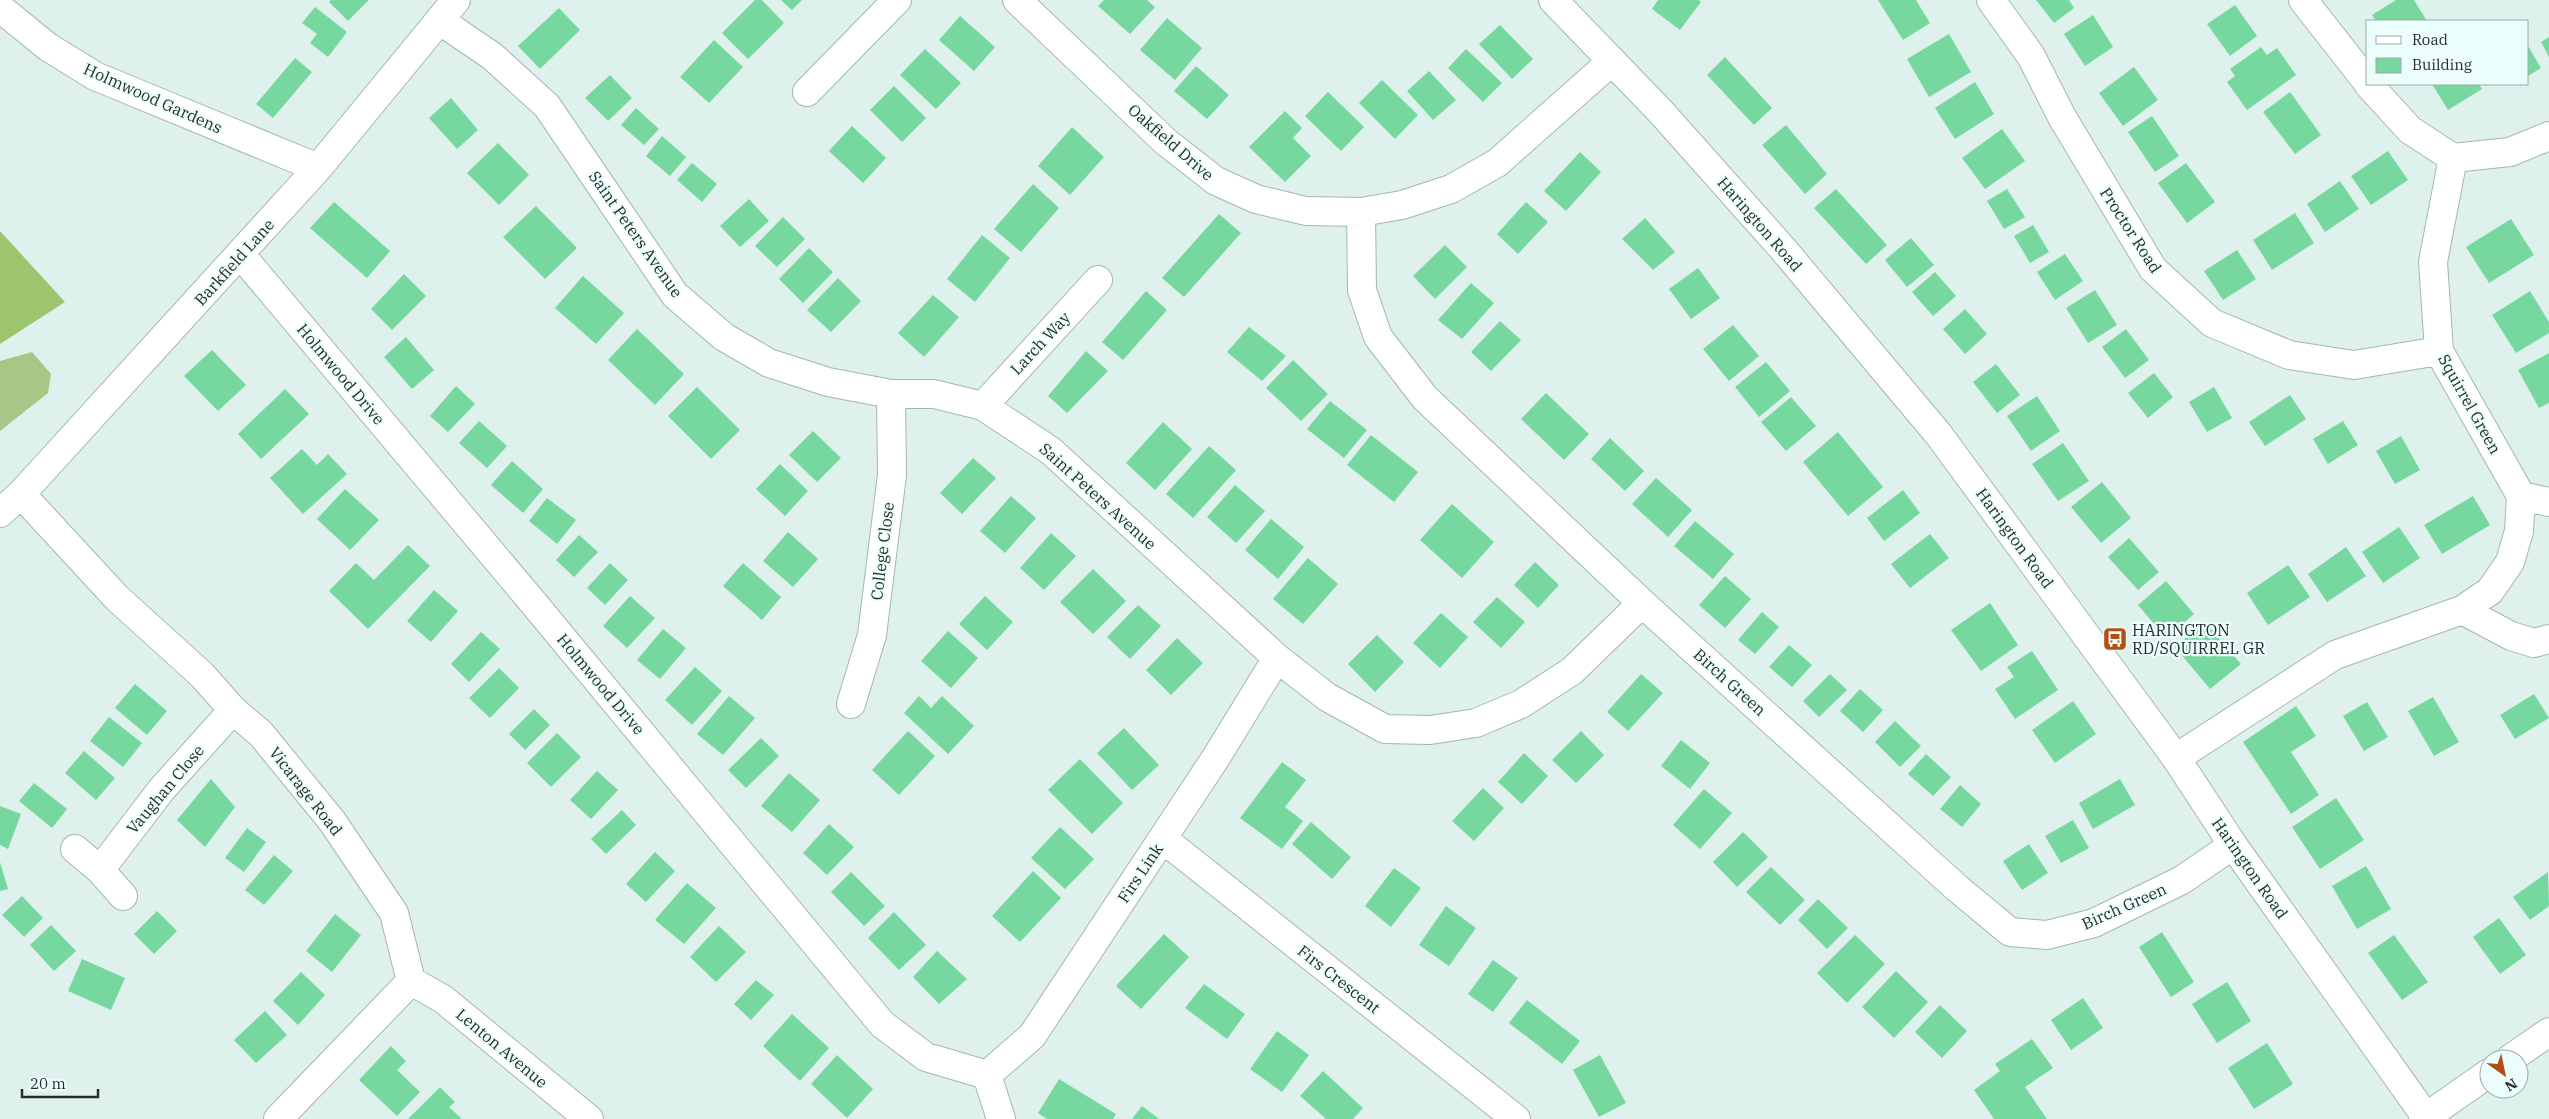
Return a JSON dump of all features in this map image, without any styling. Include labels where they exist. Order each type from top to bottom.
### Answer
[{"type":"street","name":"Barkfield Lane","points":[[0,513],[21,494],[241,255],[318,168],[456,0]]},
{"type":"street","points":[[807,92],[897,0]]},
{"type":"street","name":"Oakfield Drive","points":[[1017,0],[1166,142],[1216,181],[1256,199],[1306,211],[1361,212],[1402,205],[1451,189],[1497,163],[1612,60]]},
{"type":"street","name":"Harington Road","points":[[1554,0],[1661,112],[1783,249],[1939,435],[2176,758],[2234,845],[2424,1118]]},
{"type":"street","name":"Proctor Road","points":[[1991,0],[2031,56],[2062,118],[2153,269],[2212,324],[2289,355],[2354,365],[2439,351]]},
{"type":"street","points":[[2303,0],[2366,80]]},
{"type":"street","name":"Holmwood Gardens","points":[[0,8],[48,47],[95,76],[318,168]]},
{"type":"street","name":"Saint Peters Avenue","points":[[439,20],[492,56],[547,106],[675,296],[724,337],[769,363],[828,382],[891,394],[934,394],[982,406],[1051,451],[1277,658],[1327,697],[1386,729],[1430,730],[1476,723],[1521,704],[1572,671],[1642,603]]},
{"type":"street","points":[[2370,85],[2410,130],[2454,158],[2510,152],[2549,136]]},
{"type":"street","name":"Squirrel Green","points":[[2454,158],[2433,262],[2439,351],[2521,496]]},
{"type":"street","name":"Birch Green","points":[[1361,212],[1362,290],[1378,337],[1424,398],[1642,603],[1957,888],[2010,932],[2047,935],[2094,923],[2182,880],[2234,845]]},
{"type":"street","name":"Holmwood Drive","points":[[241,255],[532,600],[882,1024],[926,1057],[987,1075]]},
{"type":"street","name":"Larch Way","points":[[982,406],[1098,280]]},
{"type":"street","name":"College Close","points":[[851,704],[872,636],[892,475],[891,394]]},
{"type":"street","name":"Vicarage Road","points":[[21,494],[117,598],[202,676],[233,710],[261,734],[332,821],[394,913],[411,981]]},
{"type":"street","points":[[2176,758],[2336,655],[2462,610],[2490,592],[2510,562],[2519,531],[2521,496],[2549,502]]},
{"type":"street","points":[[2462,610],[2511,636],[2534,643],[2549,639]]},
{"type":"street","name":"Firs Link","points":[[987,1075],[1032,1036],[1163,839],[1277,658]]},
{"type":"street","name":"Vaughan Close","points":[[100,870],[162,789],[233,710]]},
{"type":"street","name":"Firs Crescent","points":[[1163,839],[1516,1119]]},
{"type":"street","points":[[74,849],[100,870],[123,896]]},
{"type":"street","points":[[278,1119],[411,981]]},
{"type":"street","name":"Lenton Avenue","points":[[411,981],[443,999],[589,1119]]},
{"type":"street","points":[[2524,1049],[2549,1032]]},
{"type":"street","points":[[987,1075],[1001,1119]]},
{"type":"street","points":[[2424,1118],[2479,1080]]},
{"type":"green space","points":[[0,231],[65,302],[0,344]]},
{"type":"green space","points":[[32,352],[51,374],[48,393],[0,431],[0,361]]},
{"type":"building","points":[[331,0],[369,0],[348,21],[329,2]]},
{"type":"building","points":[[755,0],[762,0],[784,23],[748,59],[722,33]]},
{"type":"building","points":[[781,0],[802,0],[792,10]]},
{"type":"building","points":[[1104,0],[1147,0],[1155,7],[1130,34],[1098,6]]},
{"type":"building","points":[[1658,0],[1699,0],[1701,2],[1680,30],[1652,9]]},
{"type":"building","points":[[1878,0],[1916,0],[1930,23],[1903,40]]},
{"type":"building","points":[[2036,0],[2069,0],[2074,8],[2054,23]]},
{"type":"building","points":[[2396,0],[2414,0],[2426,20],[2375,20],[2372,15]]},
{"type":"building","points":[[2235,5],[2257,36],[2230,56],[2207,24]]},
{"type":"building","points":[[315,7],[347,32],[328,57],[310,43],[317,34],[302,23]]},
{"type":"building","points":[[559,8],[580,30],[540,69],[518,46]]},
{"type":"building","points":[[2093,15],[2113,47],[2085,66],[2064,34]]},
{"type":"building","points":[[960,16],[995,47],[974,71],[939,40]]},
{"type":"building","points":[[1167,18],[1202,48],[1175,80],[1140,50]]},
{"type":"building","points":[[1500,25],[1533,59],[1512,79],[1479,44]]},
{"type":"building","points":[[1949,34],[1971,72],[1929,97],[1907,59]]},
{"type":"building","points":[[2549,37],[2549,57],[2541,42]]},
{"type":"building","points":[[714,40],[743,67],[709,103],[680,77]]},
{"type":"building","points":[[2261,47],[2267,55],[2277,48],[2296,75],[2247,110],[2227,82],[2235,76],[2230,69]]},
{"type":"building","points":[[2529,48],[2541,68],[2529,75]]},
{"type":"building","points":[[925,49],[961,83],[936,109],[900,75]]},
{"type":"building","points":[[1466,49],[1502,83],[1483,102],[1448,68]]},
{"type":"building","points":[[1725,57],[1772,108],[1754,125],[1707,75]]},
{"type":"building","points":[[295,58],[312,72],[273,118],[256,104]]},
{"type":"building","points":[[1196,66],[1229,95],[1207,119],[1174,91]]},
{"type":"building","points":[[2134,67],[2158,100],[2123,126],[2099,93]]},
{"type":"building","points":[[1429,71],[1456,100],[1433,120],[1407,91]]},
{"type":"building","points":[[610,75],[632,98],[608,121],[585,98]]},
{"type":"building","points":[[1382,80],[1418,115],[1395,139],[1359,103]]},
{"type":"building","points":[[1975,82],[1994,114],[1955,139],[1935,108]]},
{"type":"building","points":[[2433,85],[2480,85],[2482,89],[2448,110]]},
{"type":"building","points":[[894,86],[926,118],[902,142],[870,110]]},
{"type":"building","points":[[1328,92],[1364,127],[1341,151],[1305,116]]},
{"type":"building","points":[[2290,92],[2321,135],[2295,154],[2263,112]]},
{"type":"building","points":[[451,98],[478,130],[457,149],[429,118]]},
{"type":"building","points":[[636,108],[659,129],[644,145],[621,125]]},
{"type":"building","points":[[1285,111],[1302,128],[1293,138],[1311,156],[1285,182],[1249,147]]},
{"type":"building","points":[[2152,116],[2179,156],[2155,172],[2128,132]]},
{"type":"building","points":[[1786,125],[1827,174],[1805,194],[1762,145]]},
{"type":"building","points":[[852,126],[886,158],[863,183],[829,151]]},
{"type":"building","points":[[1072,127],[1104,157],[1070,195],[1038,166]]},
{"type":"building","points":[[2002,129],[2025,161],[1985,189],[1962,158]]},
{"type":"building","points":[[662,136],[686,157],[670,176],[646,156]]},
{"type":"building","points":[[498,143],[529,175],[499,205],[467,173]]},
{"type":"building","points":[[2388,151],[2408,180],[2371,205],[2351,176]]},
{"type":"building","points":[[1580,152],[1601,172],[1566,211],[1544,191]]},
{"type":"building","points":[[692,163],[717,184],[702,202],[677,180]]},
{"type":"building","points":[[2186,163],[2215,202],[2187,223],[2158,183]]},
{"type":"building","points":[[2340,181],[2359,209],[2325,232],[2307,204]]},
{"type":"building","points":[[1033,184],[1059,208],[1021,252],[994,229]]},
{"type":"building","points":[[1836,189],[1887,245],[1866,264],[1814,208]]},
{"type":"building","points":[[2007,189],[2025,217],[2004,229],[1987,201]]},
{"type":"building","points":[[749,199],[769,221],[740,247],[720,226]]},
{"type":"building","points":[[334,202],[390,251],[367,278],[310,228]]},
{"type":"building","points":[[1526,202],[1548,222],[1518,254],[1497,234]]},
{"type":"building","points":[[536,206],[577,248],[545,279],[503,237]]},
{"type":"building","points":[[2295,213],[2314,243],[2272,270],[2253,240]]},
{"type":"building","points":[[1219,214],[1241,233],[1184,297],[1162,278]]},
{"type":"building","points":[[783,217],[805,239],[777,267],[755,246]]},
{"type":"building","points":[[1645,218],[1675,252],[1653,270],[1622,239]]},
{"type":"building","points":[[2511,219],[2534,255],[2489,283],[2466,247]]},
{"type":"building","points":[[2033,225],[2049,252],[2030,263],[2014,236]]},
{"type":"building","points":[[982,235],[1010,258],[975,302],[947,279]]},
{"type":"building","points":[[1911,238],[1934,265],[1907,287],[1885,260]]},
{"type":"building","points":[[1445,245],[1467,267],[1435,299],[1413,276]]},
{"type":"building","points":[[809,248],[833,272],[803,303],[779,279]]},
{"type":"building","points":[[2237,250],[2256,279],[2223,300],[2204,271]]},
{"type":"building","points":[[2065,254],[2083,281],[2055,300],[2037,272]]},
{"type":"building","points":[[1698,268],[1720,298],[1691,319],[1669,289]]},
{"type":"building","points":[[1935,272],[1956,296],[1933,316],[1912,292]]},
{"type":"building","points":[[404,274],[426,296],[392,330],[371,309]]},
{"type":"building","points":[[583,276],[624,313],[596,344],[555,308]]},
{"type":"building","points":[[838,278],[861,301],[831,332],[807,310]]},
{"type":"building","points":[[1471,283],[1494,303],[1462,339],[1438,320]]},
{"type":"building","points":[[2095,290],[2117,325],[2088,343],[2066,308]]},
{"type":"building","points":[[1146,291],[1167,310],[1123,360],[1102,342]]},
{"type":"building","points":[[2530,291],[2549,322],[2549,333],[2516,353],[2492,315]]},
{"type":"building","points":[[933,295],[959,317],[924,357],[898,333]]},
{"type":"building","points":[[1965,309],[1987,334],[1965,354],[1943,329]]},
{"type":"building","points":[[1500,321],[1521,340],[1491,371],[1471,352]]},
{"type":"building","points":[[1733,325],[1759,356],[1729,381],[1703,349]]},
{"type":"building","points":[[1249,327],[1286,356],[1262,381],[1227,352]]},
{"type":"building","points":[[637,329],[684,374],[655,405],[608,360]]},
{"type":"building","points":[[2126,329],[2149,360],[2125,378],[2102,347]]},
{"type":"building","points":[[406,337],[434,370],[412,389],[384,357]]},
{"type":"building","points":[[212,350],[246,385],[218,411],[184,376]]},
{"type":"building","points":[[1086,351],[1108,371],[1067,413],[1048,396]]},
{"type":"building","points":[[2549,353],[2549,403],[2539,408],[2518,370]]},
{"type":"building","points":[[1293,360],[1328,394],[1301,421],[1266,388]]},
{"type":"building","points":[[1766,362],[1790,391],[1759,417],[1735,387]]},
{"type":"building","points":[[1996,364],[2020,395],[1997,413],[1973,382]]},
{"type":"building","points":[[2154,373],[2173,397],[2148,418],[2128,393]]},
{"type":"building","points":[[456,386],[475,404],[448,432],[430,416]]},
{"type":"building","points":[[697,387],[740,430],[711,459],[668,416]]},
{"type":"building","points":[[2214,387],[2232,418],[2207,432],[2189,402]]},
{"type":"building","points":[[285,389],[309,414],[261,459],[238,434]]},
{"type":"building","points":[[1546,393],[1589,434],[1564,460],[1521,419]]},
{"type":"building","points":[[2290,395],[2306,419],[2265,446],[2249,422]]},
{"type":"building","points":[[2037,396],[2060,431],[2031,451],[2007,416]]},
{"type":"building","points":[[1791,397],[1816,426],[1786,451],[1761,422]]},
{"type":"building","points":[[1330,401],[1367,430],[1344,458],[1307,429]]},
{"type":"building","points":[[479,421],[507,446],[487,468],[459,443]]},
{"type":"building","points":[[2343,421],[2358,445],[2328,464],[2313,439]]},
{"type":"building","points":[[1163,422],[1192,449],[1155,490],[1126,463]]},
{"type":"building","points":[[813,431],[841,458],[817,482],[789,455]]},
{"type":"building","points":[[1838,432],[1883,487],[1848,516],[1803,462]]},
{"type":"building","points":[[1371,435],[1418,472],[1394,502],[1347,465]]},
{"type":"building","points":[[2401,436],[2420,470],[2395,484],[2376,451]]},
{"type":"building","points":[[1610,438],[1644,471],[1625,491],[1591,459]]},
{"type":"building","points":[[2063,443],[2089,481],[2058,501],[2032,464]]},
{"type":"building","points":[[1209,446],[1236,470],[1193,518],[1166,494]]},
{"type":"building","points":[[302,449],[317,465],[328,454],[347,474],[303,514],[270,478]]},
{"type":"building","points":[[973,458],[996,478],[962,514],[940,493]]},
{"type":"building","points":[[512,461],[543,489],[523,513],[491,485]]},
{"type":"building","points":[[780,464],[808,491],[785,516],[756,489]]},
{"type":"building","points":[[1656,478],[1692,510],[1668,537],[1632,504]]},
{"type":"building","points":[[2102,482],[2131,518],[2101,543],[2071,507]]},
{"type":"building","points":[[1235,485],[1265,511],[1236,543],[1207,517]]},
{"type":"building","points":[[345,489],[379,520],[350,550],[317,519]]},
{"type":"building","points":[[1903,490],[1920,513],[1884,541],[1867,518]]},
{"type":"building","points":[[1011,496],[1036,518],[1005,553],[980,531]]},
{"type":"building","points":[[2473,496],[2490,525],[2442,554],[2424,525]]},
{"type":"building","points":[[547,498],[576,520],[557,544],[529,521]]},
{"type":"building","points":[[1452,504],[1494,542],[1462,578],[1420,540]]},
{"type":"building","points":[[1271,519],[1304,547],[1278,579],[1245,550]]},
{"type":"building","points":[[1695,521],[1734,554],[1713,579],[1674,546]]},
{"type":"building","points":[[2399,527],[2420,558],[2383,583],[2362,552]]},
{"type":"building","points":[[788,532],[818,559],[793,587],[763,561]]},
{"type":"building","points":[[1051,533],[1076,556],[1044,590],[1020,568]]},
{"type":"building","points":[[1930,534],[1949,558],[1910,588],[1891,564]]},
{"type":"building","points":[[579,535],[598,552],[574,577],[556,560]]},
{"type":"building","points":[[2129,538],[2159,572],[2138,590],[2108,557]]},
{"type":"building","points":[[408,545],[430,566],[368,629],[329,591],[356,563],[374,580]]},
{"type":"building","points":[[2346,547],[2366,576],[2327,602],[2308,574]]},
{"type":"building","points":[[1308,558],[1338,584],[1303,624],[1273,599]]},
{"type":"building","points":[[1535,562],[1559,585],[1538,608],[1514,585]]},
{"type":"building","points":[[610,563],[628,580],[605,605],[587,588]]},
{"type":"building","points":[[743,563],[781,597],[762,620],[723,586]]},
{"type":"building","points":[[2288,565],[2310,597],[2268,625],[2247,593]]},
{"type":"building","points":[[1093,569],[1126,601],[1093,634],[1060,602]]},
{"type":"building","points":[[1725,576],[1751,599],[1725,628],[1699,605]]},
{"type":"building","points":[[2166,581],[2194,614],[2166,638],[2138,605]]},
{"type":"building","points":[[434,590],[458,611],[431,642],[407,621]]},
{"type":"building","points":[[630,596],[655,618],[627,648],[603,626]]},
{"type":"building","points":[[985,596],[1013,622],[987,650],[959,624]]},
{"type":"building","points":[[1497,597],[1525,622],[1501,648],[1473,622]]},
{"type":"building","points":[[1990,603],[2018,645],[1981,671],[1951,630]]},
{"type":"building","points":[[1138,605],[1161,626],[1130,659],[1107,637]]},
{"type":"building","points":[[1762,612],[1779,627],[1755,654],[1738,640]]},
{"type":"building","points":[[1441,613],[1468,637],[1440,668],[1413,643]]},
{"type":"building","points":[[2205,622],[2241,664],[2210,689],[2175,647]]},
{"type":"building","points":[[663,629],[686,648],[660,679],[637,660]]},
{"type":"building","points":[[948,631],[978,658],[951,688],[921,661]]},
{"type":"building","points":[[481,632],[500,649],[469,682],[451,664]]},
{"type":"building","points":[[1377,635],[1404,662],[1375,692],[1348,664]]},
{"type":"building","points":[[1177,638],[1203,663],[1171,695],[1146,670]]},
{"type":"building","points":[[1789,645],[1812,665],[1792,687],[1769,667]]},
{"type":"building","points":[[2032,651],[2058,690],[2015,719],[1995,689],[2014,677],[2007,667]]},
{"type":"building","points":[[695,667],[722,691],[692,725],[665,700]]},
{"type":"building","points":[[499,668],[519,688],[490,718],[469,698]]},
{"type":"building","points":[[1641,674],[1663,693],[1628,731],[1607,712]]},
{"type":"building","points":[[1830,674],[1847,690],[1819,717],[1803,701]]},
{"type":"building","points":[[135,684],[167,711],[147,735],[115,708]]},
{"type":"building","points":[[1860,689],[1883,710],[1863,732],[1840,711]]},
{"type":"building","points":[[2534,694],[2549,718],[2515,739],[2500,715]]},
{"type":"building","points":[[729,696],[755,718],[723,755],[697,734]]},
{"type":"building","points":[[919,696],[931,708],[942,696],[974,726],[948,754],[904,713]]},
{"type":"building","points":[[2433,697],[2459,742],[2434,756],[2408,711]]},
{"type":"building","points":[[2073,701],[2096,734],[2055,763],[2032,730]]},
{"type":"building","points":[[2367,702],[2388,737],[2364,751],[2343,716]]},
{"type":"building","points":[[2296,706],[2316,736],[2291,752],[2319,795],[2291,814],[2243,742]]},
{"type":"building","points":[[534,709],[550,725],[525,750],[509,734]]},
{"type":"building","points":[[109,717],[142,743],[123,767],[90,741]]},
{"type":"building","points":[[1895,721],[1921,746],[1900,767],[1875,742]]},
{"type":"building","points":[[1124,728],[1159,765],[1132,790],[1097,753]]},
{"type":"building","points":[[908,731],[935,756],[899,795],[872,770]]},
{"type":"building","points":[[1581,731],[1604,755],[1576,783],[1552,760]]},
{"type":"building","points":[[557,733],[581,757],[551,787],[527,763]]},
{"type":"building","points":[[761,738],[779,756],[746,788],[728,770]]},
{"type":"building","points":[[1681,740],[1710,763],[1690,789],[1661,766]]},
{"type":"building","points":[[84,751],[115,778],[96,800],[65,773]]},
{"type":"building","points":[[1524,753],[1548,776],[1522,804],[1498,782]]},
{"type":"building","points":[[1926,754],[1951,777],[1933,796],[1908,774]]},
{"type":"building","points":[[1080,759],[1123,803],[1092,834],[1048,790]]},
{"type":"building","points":[[1282,762],[1306,780],[1285,807],[1303,821],[1282,849],[1240,818]]},
{"type":"building","points":[[597,771],[618,790],[591,819],[570,800]]},
{"type":"building","points":[[789,773],[820,800],[792,832],[761,806]]},
{"type":"building","points":[[211,779],[235,807],[205,847],[177,820]]},
{"type":"building","points":[[2120,779],[2135,805],[2093,829],[2079,803]]},
{"type":"building","points":[[34,783],[67,809],[52,828],[19,801]]},
{"type":"building","points":[[1960,785],[1981,804],[1962,827],[1940,809]]},
{"type":"building","points":[[1483,788],[1504,808],[1474,841],[1452,821]]},
{"type":"building","points":[[1704,789],[1732,813],[1700,849],[1673,825]]},
{"type":"building","points":[[2336,798],[2364,840],[2320,869],[2292,827]]},
{"type":"building","points":[[0,806],[21,814],[8,849],[0,845]]},
{"type":"building","points":[[622,810],[636,825],[606,854],[591,839]]},
{"type":"building","points":[[2073,820],[2089,848],[2061,863],[2045,836]]},
{"type":"building","points":[[1311,822],[1351,857],[1332,879],[1292,844]]},
{"type":"building","points":[[829,824],[854,847],[827,875],[803,853]]},
{"type":"building","points":[[1060,827],[1094,859],[1065,889],[1031,858]]},
{"type":"building","points":[[247,828],[266,842],[244,872],[225,858]]},
{"type":"building","points":[[1743,832],[1768,857],[1737,887],[1713,862]]},
{"type":"building","points":[[2029,844],[2048,873],[2022,890],[2003,861]]},
{"type":"building","points":[[655,852],[675,871],[646,902],[626,884]]},
{"type":"building","points":[[274,855],[293,871],[264,905],[245,890]]},
{"type":"building","points":[[0,862],[8,889],[0,891]]},
{"type":"building","points":[[2366,866],[2391,909],[2357,929],[2332,886]]},
{"type":"building","points":[[1771,867],[1805,900],[1780,925],[1746,892]]},
{"type":"building","points":[[1394,868],[1421,888],[1391,927],[1365,906]]},
{"type":"building","points":[[1033,871],[1061,898],[1020,942],[992,916]]},
{"type":"building","points":[[851,872],[885,906],[864,926],[831,892]]},
{"type":"building","points":[[2548,872],[2549,906],[2530,920],[2513,897]]},
{"type":"building","points":[[687,883],[716,908],[684,944],[655,920]]},
{"type":"building","points":[[22,896],[43,918],[24,937],[2,915]]},
{"type":"building","points":[[1818,899],[1848,928],[1827,949],[1798,920]]},
{"type":"building","points":[[1446,906],[1476,928],[1449,966],[1419,945]]},
{"type":"building","points":[[157,911],[177,931],[154,954],[134,934]]},
{"type":"building","points":[[894,912],[926,945],[899,970],[868,938]]},
{"type":"building","points":[[335,914],[361,935],[332,972],[306,951]]},
{"type":"building","points":[[2499,918],[2526,955],[2500,974],[2473,937]]},
{"type":"building","points":[[51,925],[76,951],[54,971],[30,945]]},
{"type":"building","points":[[719,926],[746,952],[716,982],[690,957]]},
{"type":"building","points":[[2162,932],[2194,982],[2171,997],[2139,947]]},
{"type":"building","points":[[1164,934],[1189,957],[1141,1009],[1116,986]]},
{"type":"building","points":[[1855,935],[1885,964],[1847,1003],[1817,973]]},
{"type":"building","points":[[2394,935],[2428,982],[2402,1000],[2368,953]]},
{"type":"building","points":[[937,951],[967,979],[939,1004],[913,977]]},
{"type":"building","points":[[82,959],[125,978],[111,1010],[68,991]]},
{"type":"building","points":[[1493,960],[1518,978],[1493,1012],[1468,994]]},
{"type":"building","points":[[1896,971],[1928,1002],[1894,1038],[1862,1007]]},
{"type":"building","points":[[301,972],[325,995],[298,1025],[273,1001]]},
{"type":"building","points":[[756,980],[774,995],[751,1020],[734,1004]]},
{"type":"building","points":[[2227,982],[2251,1021],[2217,1043],[2192,1004]]},
{"type":"building","points":[[1204,984],[1245,1014],[1227,1039],[1185,1008]]},
{"type":"building","points":[[2083,998],[2103,1028],[2071,1050],[2051,1020]]},
{"type":"building","points":[[1527,1000],[1580,1041],[1562,1064],[1509,1023]]},
{"type":"building","points":[[1940,1005],[1967,1031],[1942,1058],[1915,1032]]},
{"type":"building","points":[[265,1011],[287,1035],[256,1063],[234,1040]]},
{"type":"building","points":[[792,1014],[829,1048],[800,1081],[763,1046]]},
{"type":"building","points":[[1277,1031],[1309,1055],[1282,1092],[1250,1069]]},
{"type":"building","points":[[2032,1039],[2053,1068],[2025,1087],[2047,1119],[1994,1119],[1974,1090],[2000,1071],[1995,1064]]},
{"type":"building","points":[[2267,1043],[2293,1084],[2254,1109],[2228,1068]]},
{"type":"building","points":[[391,1046],[406,1061],[397,1070],[420,1092],[397,1116],[359,1080]]},
{"type":"building","points":[[837,1055],[873,1089],[847,1118],[811,1084]]},
{"type":"building","points":[[1600,1055],[1626,1103],[1599,1117],[1573,1070]]},
{"type":"building","points":[[1323,1071],[1363,1108],[1353,1119],[1326,1119],[1300,1096]]},
{"type":"building","points":[[1059,1079],[1116,1114],[1113,1119],[1047,1119],[1038,1113]]},
{"type":"building","points":[[440,1087],[455,1102],[449,1107],[462,1119],[408,1119]]},
{"type":"building","points":[[1142,1106],[1159,1119],[1132,1119]]},
{"type":"place","name":"HARINGTON RD/SQUIRREL GR","points":[[2115,639]]}]
